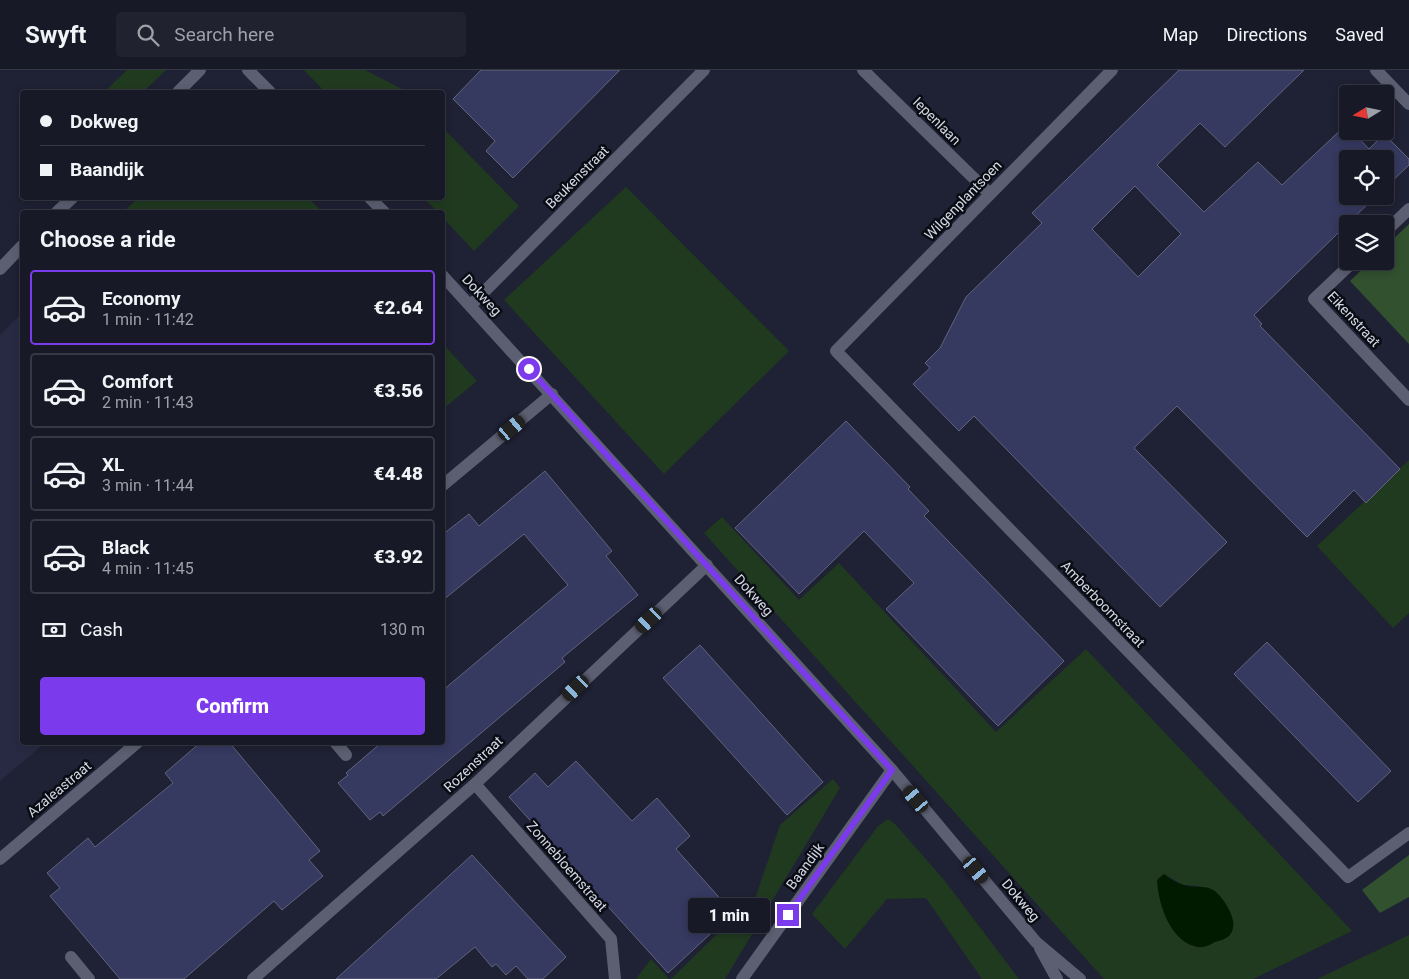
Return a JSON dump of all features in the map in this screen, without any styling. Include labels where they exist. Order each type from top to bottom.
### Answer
[{"type":"street","points":[[180,90],[200,70]]},
{"type":"street","points":[[248,70],[268,90]]},
{"type":"street","name":"Beukenstraat","points":[[471,305],[704,70]]},
{"type":"street","name":"Iepenlaan","points":[[864,70],[990,194]]},
{"type":"street","name":"Wilgenplantsoen","points":[[836,352],[1112,70]]},
{"type":"street","points":[[1376,70],[1409,104]]},
{"type":"street","points":[[59,210],[70,200]]},
{"type":"street","points":[[372,200],[382,210]]},
{"type":"street","points":[[1394,223],[1409,209]]},
{"type":"street","points":[[0,269],[20,248]]},
{"type":"street","name":"Eikenstraat","points":[[1345,270],[1314,299],[1409,400]]},
{"type":"street","name":"Dokweg","points":[[445,278],[892,770],[1036,942],[1080,979]]},
{"type":"street","name":"Amberboomstraat","points":[[836,352],[1348,877],[1409,833]]},
{"type":"street","points":[[445,483],[552,394]]},
{"type":"street","name":"Rozenstraat","points":[[253,979],[475,784],[707,565]]},
{"type":"street","name":"Azaleastraat","points":[[0,859],[134,745]]},
{"type":"street","points":[[338,745],[346,755]]},
{"type":"street","name":"Baandijk","points":[[742,979],[892,770]]},
{"type":"street","name":"Zonnebloemstraat","points":[[475,784],[611,939],[616,979]]},
{"type":"street","name":"Dokweg","points":[[1036,942],[1056,979]]},
{"type":"street","points":[[70,958],[89,979]]},
{"type":"shaded area","points":[[127,70],[166,70],[145,90],[106,90]]},
{"type":"shaded area","points":[[304,70],[365,70],[404,90],[323,90]]},
{"type":"shaded area","points":[[445,130],[519,206],[474,251],[445,220],[445,210],[436,210],[425,200],[445,200]]},
{"type":"shaded area","points":[[626,187],[789,351],[664,474],[504,300]]},
{"type":"shaded area","points":[[136,200],[310,200],[320,210],[125,210]]},
{"type":"shaded area","points":[[1409,224],[1409,344],[1350,281],[1362,270],[1394,270],[1394,238]]},
{"type":"shaded area","points":[[20,315],[20,745],[43,745],[0,781],[0,335]]},
{"type":"shaded area","points":[[445,346],[477,381],[445,407]]},
{"type":"shaded area","points":[[1409,460],[1409,613],[1393,628],[1317,546]]},
{"type":"shaded area","points":[[722,517],[799,600],[839,563],[996,732],[1086,649],[1352,931],[1253,979],[1104,979],[704,533]],"holes":[[[1164,874],[1183,885],[1199,886],[1191,946],[1173,929],[1168,922],[1163,907]]]},
{"type":"shaded area","points":[[833,779],[840,788],[725,979],[671,979],[756,896],[780,825]]},
{"type":"shaded area","points":[[888,819],[895,824],[945,881],[1019,979],[982,979],[926,898],[887,899],[845,949],[812,914],[878,826]]},
{"type":"shaded area","points":[[1409,855],[1409,897],[1380,913],[1362,890]]},
{"type":"shaded area","points":[[1164,874],[1181,884],[1215,891],[1232,915],[1233,926],[1229,936],[1207,946],[1200,947],[1185,942],[1178,936],[1166,919],[1160,899],[1157,880]]},
{"type":"shaded area","points":[[1409,935],[1409,979],[1317,979]]},
{"type":"shaded area","points":[[651,959],[669,979],[636,979]]},
{"type":"building","points":[[481,70],[620,70],[513,178],[486,151],[495,141],[453,99]]},
{"type":"building","points":[[1179,70],[1304,70],[1225,147],[1200,123],[1157,165],[1204,212],[1258,162],[1282,185],[1339,132],[1339,140],[1360,140],[1369,149],[1378,140],[1390,140],[1409,159],[1409,165],[1394,179],[1394,150],[1339,150],[1339,205],[1367,205],[1357,215],[1339,215],[1339,232],[1254,315],[1262,324],[1260,326],[1400,469],[1366,503],[1354,490],[1307,537],[1177,406],[1134,448],[1227,542],[1160,607],[974,416],[959,431],[913,384],[930,368],[925,363],[940,348],[966,297],[1042,223],[1032,213]],"holes":[[[1135,186],[1181,234],[1138,277],[1092,229]]]},
{"type":"building","points":[[846,421],[910,487],[908,489],[929,511],[924,516],[1064,661],[998,726],[886,609],[914,583],[864,531],[799,594],[735,528]]},
{"type":"building","points":[[545,471],[612,551],[606,556],[638,595],[562,658],[565,662],[383,816],[380,812],[370,820],[338,783],[348,775],[346,773],[379,745],[445,745],[445,688],[568,585],[524,534],[445,599],[445,533],[469,514],[479,526]]},
{"type":"building","points":[[1267,642],[1391,771],[1358,802],[1234,674]]},
{"type":"building","points":[[700,645],[823,782],[787,815],[663,678]]},
{"type":"building","points":[[198,745],[232,745],[320,851],[309,860],[323,876],[282,910],[274,901],[184,979],[120,979],[50,896],[60,888],[47,873],[88,838],[95,847],[173,783],[165,773]]},
{"type":"building","points":[[576,761],[632,821],[657,798],[690,836],[676,849],[733,913],[668,973],[509,797],[535,773],[548,787]]},
{"type":"building","points":[[472,855],[566,957],[543,979],[528,979],[516,966],[506,975],[496,964],[492,967],[475,947],[436,979],[336,979]]},
{"type":"route","points":[[529,369],[892,770],[788,915]]}]
